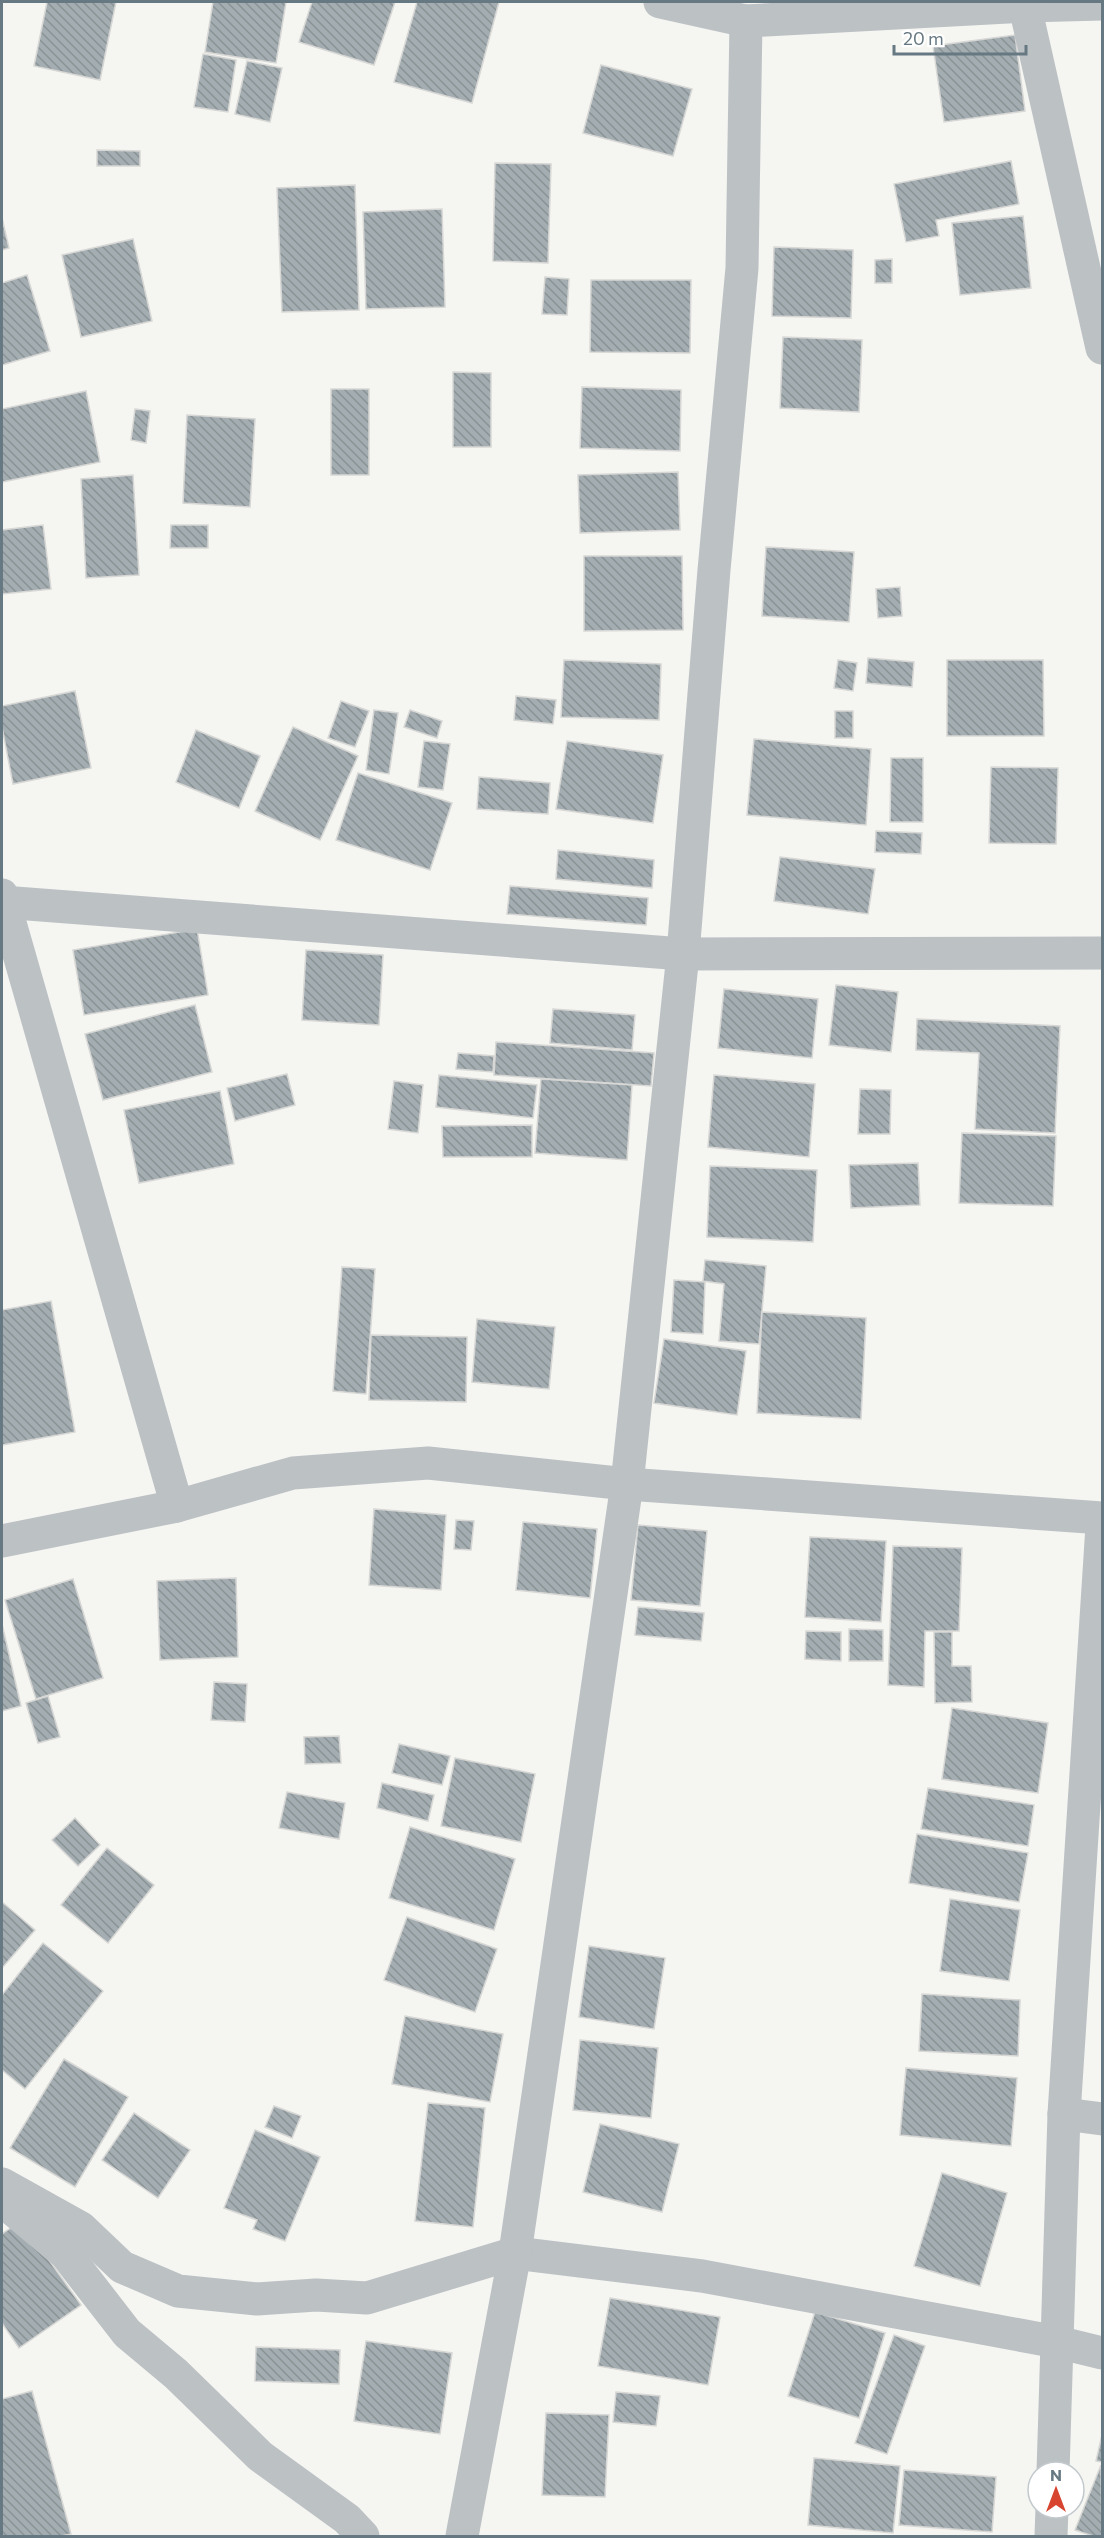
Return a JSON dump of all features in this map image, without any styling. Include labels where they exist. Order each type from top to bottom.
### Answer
[{"type":"street","points":[[660,2],[746,21],[1025,4],[1102,4]]},
{"type":"street","points":[[1025,4],[1102,348]]},
{"type":"street","points":[[462,2536],[515,2253],[627,1484],[683,954],[712,582],[742,268],[746,21]]},
{"type":"street","points":[[177,1506],[2,900],[683,954],[1102,953]]},
{"type":"street","points":[[2,1541],[177,1506],[292,1473],[428,1462],[627,1484],[1102,1518]]},
{"type":"street","points":[[1053,2460],[1064,2114],[1102,1526]]},
{"type":"street","points":[[1064,2114],[1102,2119]]},
{"type":"street","points":[[2,2184],[81,2228],[122,2267],[178,2291],[258,2299],[316,2295],[367,2298],[515,2253],[702,2276],[1057,2342],[1102,2353]]},
{"type":"street","points":[[2,2199],[64,2253],[127,2334],[176,2374],[260,2456],[347,2519],[363,2536]]},
{"type":"street","points":[[1051,2536],[1052,2520]]},
{"type":"building","points":[[47,2],[116,2],[100,80],[34,66]]},
{"type":"building","points":[[213,2],[286,2],[276,63],[205,52]]},
{"type":"building","points":[[312,2],[395,2],[374,65],[299,42]]},
{"type":"building","points":[[417,2],[499,2],[472,103],[394,82]]},
{"type":"building","points":[[1015,35],[1025,111],[944,122],[933,46]]},
{"type":"building","points":[[203,54],[236,60],[228,112],[194,107]]},
{"type":"building","points":[[247,61],[282,68],[270,122],[235,114]]},
{"type":"building","points":[[601,65],[692,89],[673,156],[583,133]]},
{"type":"building","points":[[97,150],[140,151],[140,166],[97,166]]},
{"type":"building","points":[[1011,161],[1019,204],[936,220],[939,236],[906,242],[894,184]]},
{"type":"building","points":[[495,163],[551,164],[548,263],[493,261]]},
{"type":"building","points":[[355,185],[359,310],[282,312],[277,188]]},
{"type":"building","points":[[442,209],[445,307],[366,309],[363,212]]},
{"type":"building","points":[[1023,216],[1031,288],[960,295],[952,223]]},
{"type":"building","points":[[2,218],[9,248],[2,250]]},
{"type":"building","points":[[133,239],[152,321],[81,337],[62,255]]},
{"type":"building","points":[[774,247],[853,250],[851,318],[772,316]]},
{"type":"building","points":[[892,259],[892,283],[875,283],[875,260]]},
{"type":"building","points":[[27,275],[50,351],[2,365],[2,283]]},
{"type":"building","points":[[545,277],[569,279],[567,315],[542,314]]},
{"type":"building","points":[[591,280],[691,280],[690,353],[590,352]]},
{"type":"building","points":[[783,337],[862,340],[859,412],[780,408]]},
{"type":"building","points":[[453,372],[491,373],[491,447],[453,447]]},
{"type":"building","points":[[582,387],[681,390],[680,451],[580,448]]},
{"type":"building","points":[[331,389],[369,389],[369,475],[331,475]]},
{"type":"building","points":[[86,391],[100,462],[2,482],[2,409]]},
{"type":"building","points":[[135,409],[150,411],[146,443],[131,440]]},
{"type":"building","points":[[187,415],[255,419],[250,507],[183,503]]},
{"type":"building","points":[[678,472],[680,530],[580,533],[578,475]]},
{"type":"building","points":[[133,475],[139,575],[86,578],[81,479]]},
{"type":"building","points":[[43,525],[51,589],[2,594],[2,530]]},
{"type":"building","points":[[171,525],[208,525],[208,548],[170,548]]},
{"type":"building","points":[[766,547],[854,552],[849,622],[762,616]]},
{"type":"building","points":[[584,556],[682,556],[683,630],[584,631]]},
{"type":"building","points":[[900,587],[902,616],[878,618],[876,589]]},
{"type":"building","points":[[868,658],[914,662],[912,687],[866,683]]},
{"type":"building","points":[[564,660],[661,664],[659,720],[561,717]]},
{"type":"building","points":[[838,660],[857,663],[853,691],[834,688]]},
{"type":"building","points":[[947,660],[1043,660],[1044,736],[947,736]]},
{"type":"building","points":[[75,691],[91,768],[13,784],[2,727],[2,706]]},
{"type":"building","points":[[516,696],[556,700],[553,724],[514,720]]},
{"type":"building","points":[[341,701],[369,711],[355,747],[328,738]]},
{"type":"building","points":[[374,710],[398,713],[389,774],[366,770]]},
{"type":"building","points":[[410,710],[442,721],[437,738],[404,727]]},
{"type":"building","points":[[835,711],[853,711],[853,738],[835,738]]},
{"type":"building","points":[[293,727],[358,756],[320,840],[255,811]]},
{"type":"building","points":[[196,730],[260,756],[239,808],[176,782]]},
{"type":"building","points":[[754,739],[871,749],[866,825],[747,815]]},
{"type":"building","points":[[424,741],[450,744],[443,790],[418,787]]},
{"type":"building","points":[[567,741],[663,755],[653,823],[556,809]]},
{"type":"building","points":[[891,758],[923,758],[923,822],[890,822]]},
{"type":"building","points":[[991,767],[1058,768],[1056,844],[989,843]]},
{"type":"building","points":[[358,773],[452,803],[430,870],[336,840]]},
{"type":"building","points":[[479,777],[550,783],[548,814],[477,809]]},
{"type":"building","points":[[876,831],[922,833],[921,854],[875,852]]},
{"type":"building","points":[[558,850],[654,860],[652,888],[556,879]]},
{"type":"building","points":[[780,857],[875,869],[868,914],[774,901]]},
{"type":"building","points":[[510,886],[648,898],[646,925],[507,914]]},
{"type":"building","points":[[197,929],[208,995],[84,1015],[73,950]]},
{"type":"building","points":[[306,950],[383,955],[379,1025],[302,1020]]},
{"type":"building","points":[[836,985],[898,992],[891,1052],[829,1045]]},
{"type":"building","points":[[724,989],[818,999],[812,1058],[718,1048]]},
{"type":"building","points":[[195,1005],[212,1072],[103,1100],[85,1034]]},
{"type":"building","points":[[553,1009],[635,1015],[632,1050],[550,1043]]},
{"type":"building","points":[[917,1019],[1060,1026],[1055,1133],[975,1129],[979,1053],[916,1050]]},
{"type":"building","points":[[496,1042],[654,1053],[651,1086],[494,1075]]},
{"type":"building","points":[[458,1053],[494,1056],[493,1072],[456,1069]]},
{"type":"building","points":[[287,1074],[295,1105],[235,1121],[227,1088]]},
{"type":"building","points":[[439,1075],[537,1085],[533,1118],[436,1107]]},
{"type":"building","points":[[714,1075],[815,1084],[809,1157],[708,1147]]},
{"type":"building","points":[[541,1079],[632,1085],[627,1160],[535,1153]]},
{"type":"building","points":[[394,1081],[423,1085],[418,1133],[388,1129]]},
{"type":"building","points":[[860,1089],[891,1090],[890,1134],[858,1134]]},
{"type":"building","points":[[220,1091],[234,1164],[139,1183],[124,1110]]},
{"type":"building","points":[[532,1125],[532,1157],[443,1157],[442,1126]]},
{"type":"building","points":[[962,1133],[1056,1136],[1053,1206],[959,1203]]},
{"type":"building","points":[[918,1163],[920,1205],[851,1208],[849,1165]]},
{"type":"building","points":[[710,1166],[817,1170],[813,1242],[707,1237]]},
{"type":"building","points":[[705,1260],[766,1266],[759,1344],[719,1341],[724,1284],[703,1281]]},
{"type":"building","points":[[342,1267],[375,1269],[366,1394],[333,1391]]},
{"type":"building","points":[[674,1280],[705,1282],[703,1334],[671,1332]]},
{"type":"building","points":[[51,1301],[75,1432],[2,1445],[2,1310]]},
{"type":"building","points":[[762,1312],[866,1318],[861,1419],[757,1413]]},
{"type":"building","points":[[477,1319],[555,1327],[549,1389],[472,1382]]},
{"type":"building","points":[[371,1335],[467,1337],[466,1402],[369,1400]]},
{"type":"building","points":[[664,1339],[746,1351],[737,1415],[654,1403]]},
{"type":"building","points":[[374,1509],[446,1515],[441,1590],[369,1585]]},
{"type":"building","points":[[456,1520],[474,1521],[471,1550],[454,1549]]},
{"type":"building","points":[[523,1522],[597,1529],[590,1598],[516,1590]]},
{"type":"building","points":[[638,1525],[707,1531],[700,1606],[631,1600]]},
{"type":"building","points":[[810,1537],[886,1541],[881,1622],[805,1617]]},
{"type":"building","points":[[893,1546],[962,1548],[959,1631],[925,1631],[924,1687],[888,1685]]},
{"type":"building","points":[[236,1578],[238,1657],[160,1660],[157,1581]]},
{"type":"building","points":[[73,1579],[103,1678],[36,1699],[5,1600]]},
{"type":"building","points":[[638,1607],[704,1613],[701,1641],[635,1635]]},
{"type":"building","points":[[2,1624],[21,1706],[2,1711]]},
{"type":"building","points":[[849,1629],[883,1630],[883,1661],[849,1661]]},
{"type":"building","points":[[806,1631],[841,1632],[841,1661],[805,1659]]},
{"type":"building","points":[[934,1632],[952,1632],[952,1666],[971,1666],[972,1702],[935,1703]]},
{"type":"building","points":[[214,1682],[247,1684],[245,1722],[211,1720]]},
{"type":"building","points":[[48,1696],[60,1737],[38,1743],[26,1703]]},
{"type":"building","points":[[952,1708],[1048,1723],[1038,1793],[942,1779]]},
{"type":"building","points":[[339,1736],[341,1763],[305,1764],[304,1737]]},
{"type":"building","points":[[399,1744],[450,1756],[442,1785],[392,1773]]},
{"type":"building","points":[[455,1758],[535,1774],[521,1842],[441,1826]]},
{"type":"building","points":[[382,1783],[434,1795],[428,1821],[377,1808]]},
{"type":"building","points":[[928,1788],[1034,1805],[1028,1846],[921,1829]]},
{"type":"building","points":[[287,1792],[345,1803],[339,1839],[279,1828]]},
{"type":"building","points":[[75,1818],[100,1845],[78,1866],[52,1840]]},
{"type":"building","points":[[410,1827],[515,1859],[494,1930],[389,1898]]},
{"type":"building","points":[[917,1834],[1028,1853],[1019,1902],[909,1883]]},
{"type":"building","points":[[107,1848],[154,1885],[108,1943],[61,1905]]},
{"type":"building","points":[[950,1899],[1020,1910],[1009,1981],[940,1971]]},
{"type":"building","points":[[2,1902],[35,1930],[2,1968]]},
{"type":"building","points":[[407,1917],[497,1949],[475,2012],[384,1980]]},
{"type":"building","points":[[43,1943],[103,1991],[25,2089],[2,2070],[2,1995]]},
{"type":"building","points":[[589,1946],[665,1958],[654,2029],[579,2017]]},
{"type":"building","points":[[922,1994],[1020,2000],[1018,2056],[919,2051]]},
{"type":"building","points":[[405,2016],[503,2034],[490,2102],[392,2084]]},
{"type":"building","points":[[580,2040],[658,2048],[651,2118],[573,2110]]},
{"type":"building","points":[[64,2059],[128,2097],[75,2187],[10,2148]]},
{"type":"building","points":[[906,2068],[1017,2078],[1011,2146],[900,2135]]},
{"type":"building","points":[[428,2103],[485,2108],[473,2227],[415,2221]]},
{"type":"building","points":[[274,2106],[301,2116],[292,2138],[265,2127]]},
{"type":"building","points":[[134,2113],[190,2150],[158,2198],[102,2160]]},
{"type":"building","points":[[600,2124],[679,2144],[662,2212],[583,2192]]},
{"type":"building","points":[[255,2130],[320,2157],[285,2241],[253,2229],[257,2220],[224,2208]]},
{"type":"building","points":[[942,2173],[1007,2193],[980,2286],[914,2266]]},
{"type":"building","points":[[21,2221],[81,2305],[19,2348],[2,2323],[2,2234]]},
{"type":"building","points":[[610,2298],[720,2317],[708,2385],[598,2366]]},
{"type":"building","points":[[815,2312],[885,2333],[859,2418],[788,2396]]},
{"type":"building","points":[[894,2335],[925,2346],[887,2454],[855,2443]]},
{"type":"building","points":[[366,2341],[452,2353],[440,2434],[354,2421]]},
{"type":"building","points":[[256,2347],[340,2350],[339,2384],[255,2381]]},
{"type":"building","points":[[32,2391],[71,2534],[2,2536],[2,2399]]},
{"type":"building","points":[[616,2392],[660,2396],[656,2426],[613,2422]]},
{"type":"building","points":[[546,2413],[609,2415],[605,2497],[542,2495]]},
{"type":"building","points":[[1102,2435],[1102,2462],[1096,2461]]},
{"type":"building","points":[[814,2458],[900,2466],[893,2533],[808,2525]]},
{"type":"building","points":[[1101,2465],[1102,2536],[1093,2536],[1075,2530],[1079,2520],[1086,2520],[1086,2502]]},
{"type":"building","points":[[904,2470],[996,2477],[992,2532],[899,2525]]}]
